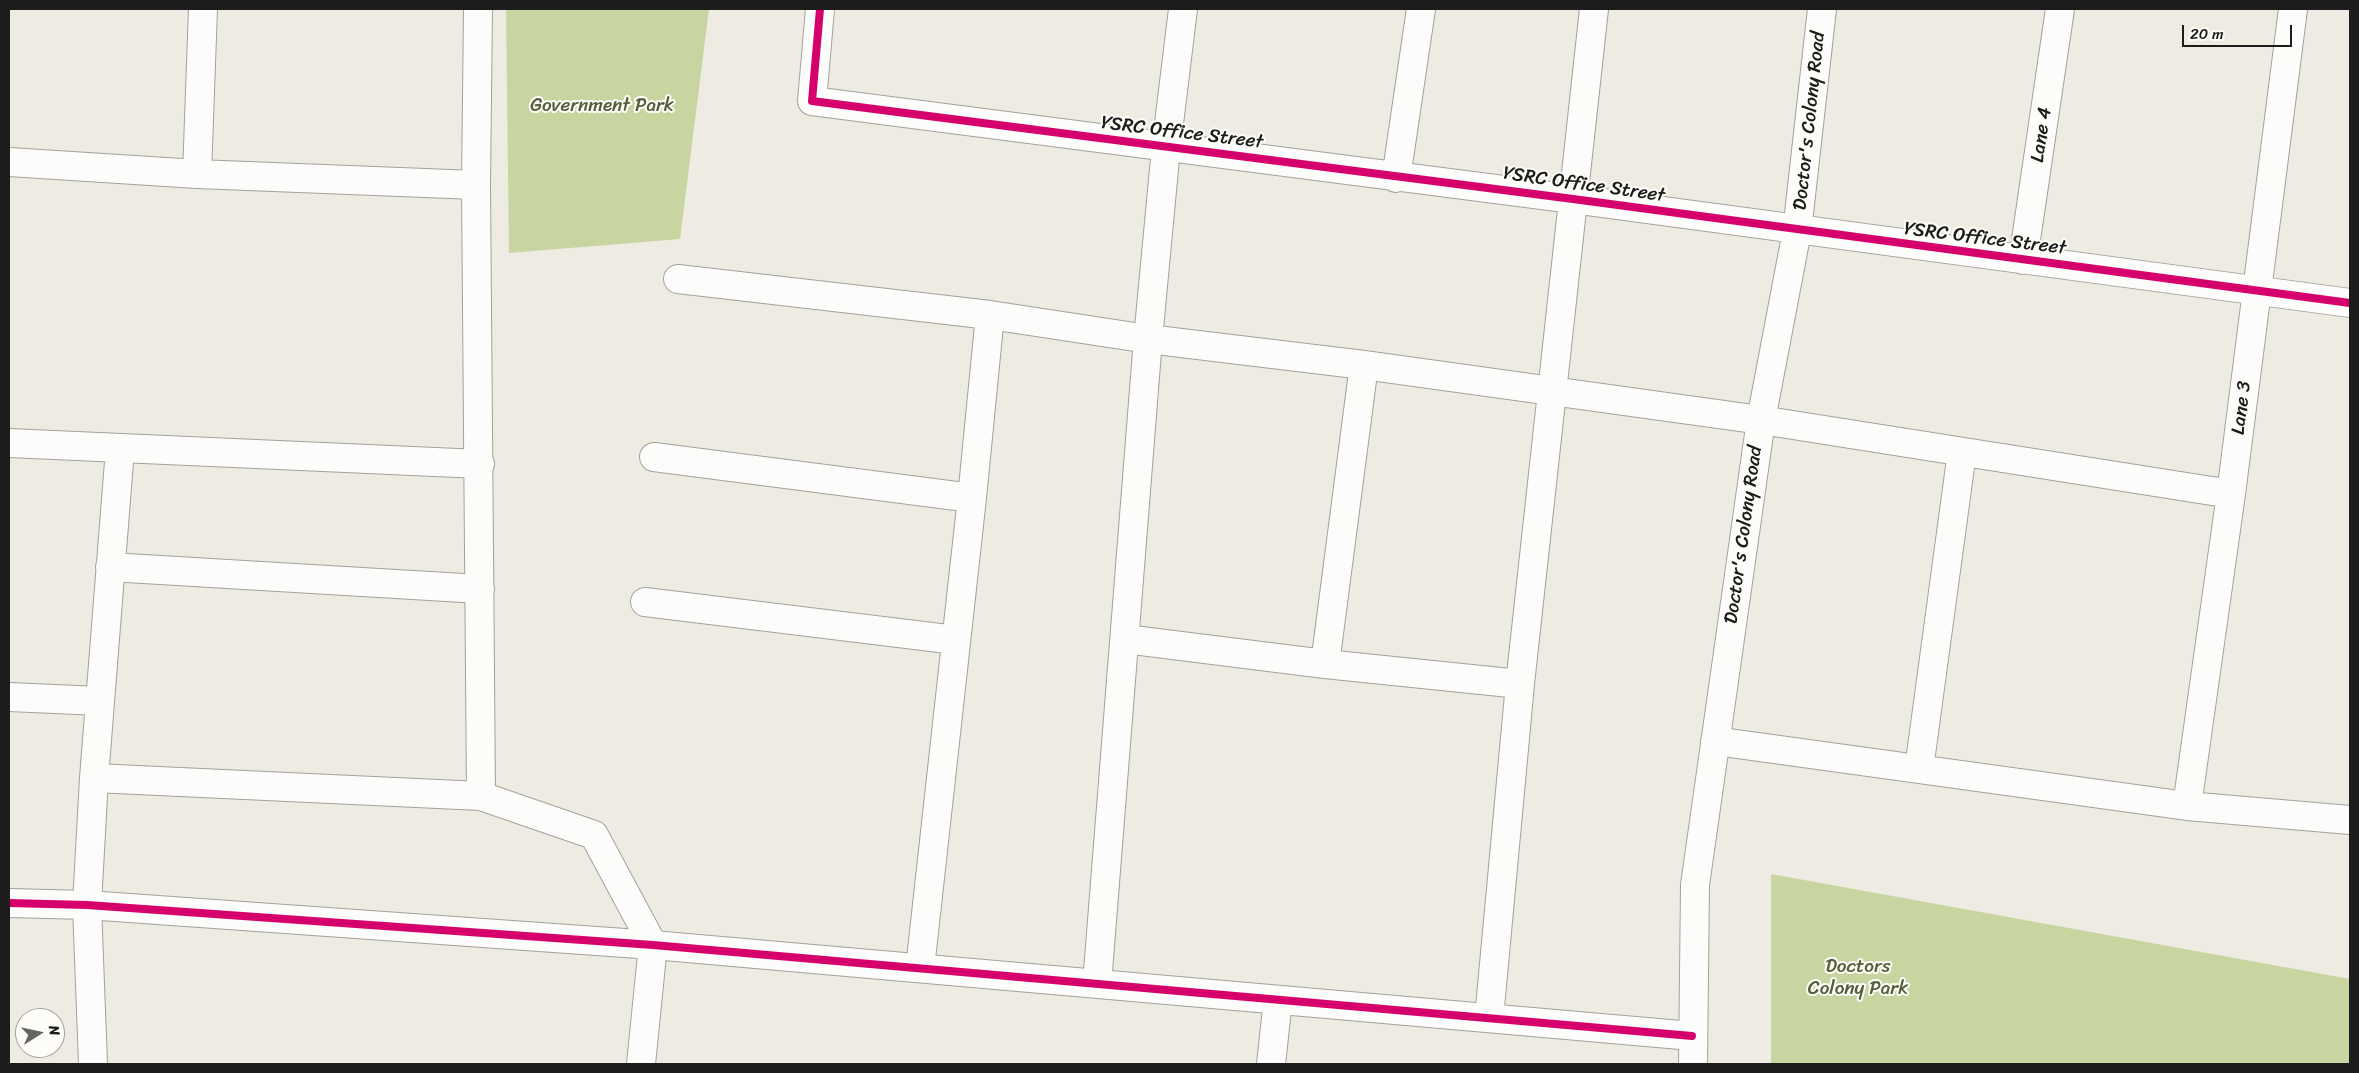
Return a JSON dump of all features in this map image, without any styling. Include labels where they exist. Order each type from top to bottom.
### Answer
[{"type":"street","points":[[197,174],[203,9]]},
{"type":"street","points":[[478,9],[476,185],[480,464],[481,796]]},
{"type":"street","name":"YSRC Office Street","points":[[820,9],[812,101],[1396,178],[1573,199],[1797,231],[2350,303]]},
{"type":"street","points":[[1097,984],[1148,339],[1166,148],[1184,9]]},
{"type":"street","points":[[1396,178],[1421,9]]},
{"type":"street","points":[[1489,1018],[1520,684],[1594,9]]},
{"type":"street","name":"Doctor's Colony Road","points":[[1693,1064],[1695,885],[1761,420],[1797,231],[1822,9]]},
{"type":"street","name":"Lane 4","points":[[2023,260],[2060,9]]},
{"type":"street","name":"Lane 3","points":[[2187,806],[2232,494],[2293,9]]},
{"type":"street","points":[[9,162],[197,174],[476,185]]},
{"type":"street","points":[[678,279],[990,315],[1148,339],[1364,365],[1552,391],[1761,420],[2232,494]]},
{"type":"street","points":[[920,968],[972,498],[990,315]]},
{"type":"street","points":[[1325,664],[1364,365]]},
{"type":"street","points":[[9,443],[480,464]]},
{"type":"street","points":[[93,1064],[87,905],[94,778],[120,449]]},
{"type":"street","points":[[1919,769],[1962,452]]},
{"type":"street","points":[[654,458],[972,498]]},
{"type":"street","points":[[110,567],[480,589]]},
{"type":"street","points":[[645,602],[956,640]]},
{"type":"street","points":[[1125,639],[1325,664],[1520,684]]},
{"type":"street","points":[[9,697],[100,701]]},
{"type":"street","points":[[1715,741],[2187,806],[2350,820]]},
{"type":"street","points":[[94,778],[481,796],[594,835],[653,945],[641,1064]]},
{"type":"street","points":[[9,903],[87,905],[653,945],[1692,1036]]},
{"type":"street","points":[[1271,1064],[1278,1000]]},
{"type":"green space","name":"Government Park","points":[[506,9],[709,9],[680,239],[509,253]]},
{"type":"green space","name":"Doctors Colony Park","points":[[1771,874],[2350,979],[2350,1064],[1771,1064]]},
{"type":"cycle path","points":[[820,9],[812,101],[1573,199],[2350,303]]},
{"type":"cycle path","points":[[9,903],[87,905],[653,945],[1692,1036]]}]
